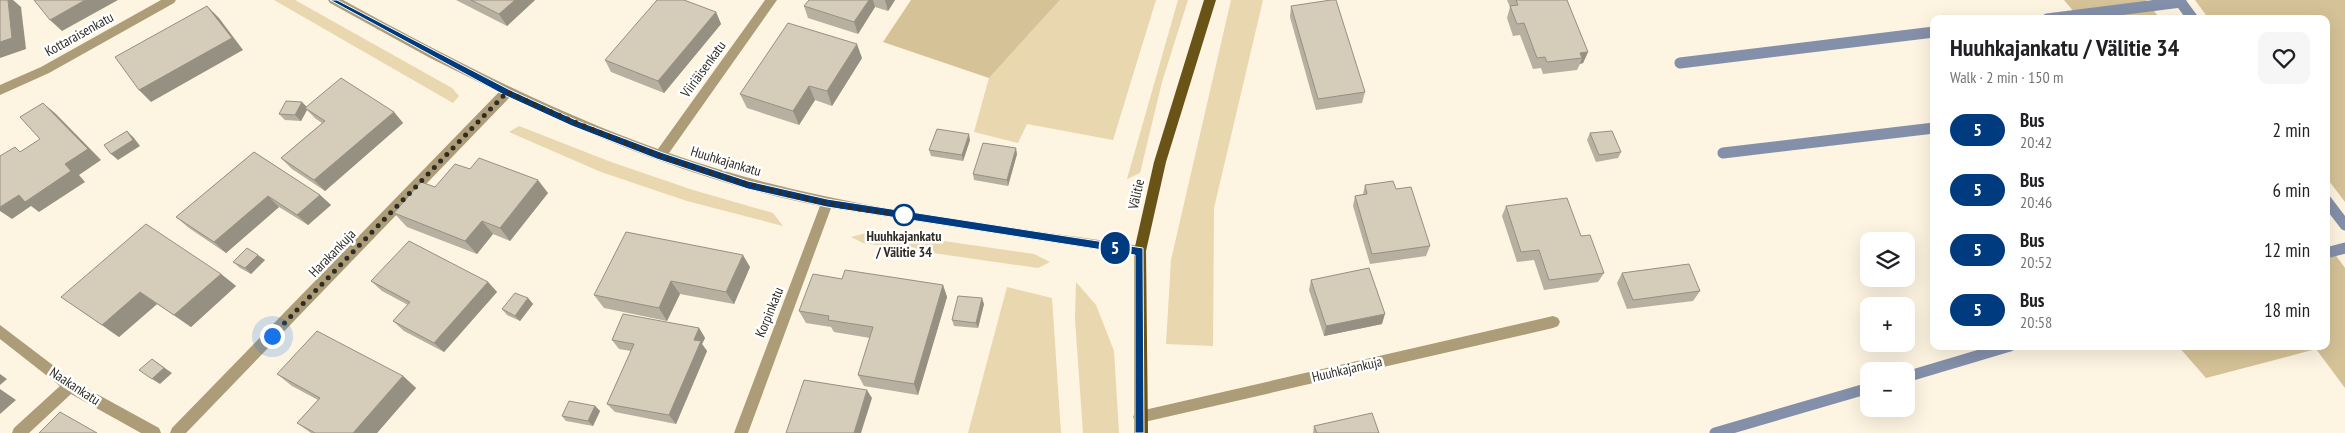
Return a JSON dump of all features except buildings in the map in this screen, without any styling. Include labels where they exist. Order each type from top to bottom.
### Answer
[{"type":"main road","name":"Välitie","points":[[1140,433],[1140,251],[1160,162],[1210,0]]},
{"type":"street","name":"Kottaraisenkatu","points":[[0,90],[45,70],[170,0]]},
{"type":"street","name":"Huuhkajankatu","points":[[336,0],[507,92],[575,123],[660,156],[748,185],[827,203],[1140,251]]},
{"type":"street","name":"Viiriäisenkatu","points":[[660,156],[771,0]]},
{"type":"street","name":"Harakankuja","points":[[177,433],[507,92]]},
{"type":"street","name":"Korpinkatu","points":[[742,433],[752,400],[814,242],[827,203]]},
{"type":"street","name":"Huuhkajankuja","points":[[1140,417],[1553,322]]},
{"type":"street","name":"Naakankatu","points":[[0,331],[70,386],[154,433]]},
{"type":"street","points":[[19,433],[70,386]]},
{"type":"shaded area","points":[[274,0],[295,0],[452,88],[459,96],[453,103]]},
{"type":"shaded area","points":[[911,0],[1060,0],[989,78],[883,42]]},
{"type":"shaded area","points":[[1060,0],[1156,0],[1113,140],[1027,124],[1018,143],[974,132],[989,78]]},
{"type":"shaded area","points":[[1178,0],[1188,0],[1162,82],[1140,173],[1127,179]]},
{"type":"shaded area","points":[[1231,0],[1263,0],[1214,208],[1213,346],[1166,344],[1171,260]]},
{"type":"shaded area","points":[[2064,0],[2146,0],[2157,15],[2077,15]]},
{"type":"shaded area","points":[[2195,0],[2345,0],[2345,202],[2330,182],[2330,15],[2206,15]]},
{"type":"shaded area","points":[[519,126],[611,162],[693,190],[773,213],[783,226],[687,201],[601,172],[509,132]]},
{"type":"shaded area","points":[[874,231],[1034,254],[1050,262],[1038,268],[863,243],[851,237]]},
{"type":"shaded area","points":[[2330,247],[2345,268],[2345,388],[2317,350],[2330,350]]},
{"type":"shaded area","points":[[1076,282],[1096,305],[1114,351],[1119,433],[1083,433],[1075,319]]},
{"type":"shaded area","points":[[1007,287],[1052,298],[1061,433],[968,433]]},
{"type":"shaded area","points":[[2182,350],[2312,350],[2206,378]]},
{"type":"waterway","points":[[2079,15],[2181,2]]},
{"type":"waterway","points":[[2181,2],[2190,15]]},
{"type":"waterway","points":[[1680,63],[1930,32]]},
{"type":"waterway","points":[[1723,153],[1930,128]]},
{"type":"waterway","points":[[2330,205],[2345,225]]},
{"type":"waterway","points":[[2330,252],[2345,248]]},
{"type":"waterway","points":[[1915,374],[1997,350]]},
{"type":"waterway","points":[[1715,433],[1860,391]]},
{"type":"bus line","name":"5","points":[[334,0],[507,92],[575,123],[660,156],[748,185],[827,203],[1140,251],[1140,433]]},
{"type":"place","name":"Huuhkajankatu / Välitie 34","points":[[904,215]]},
{"type":"route","points":[[272,336],[507,92],[575,123],[626,143],[748,185],[827,203],[904,215]]}]
